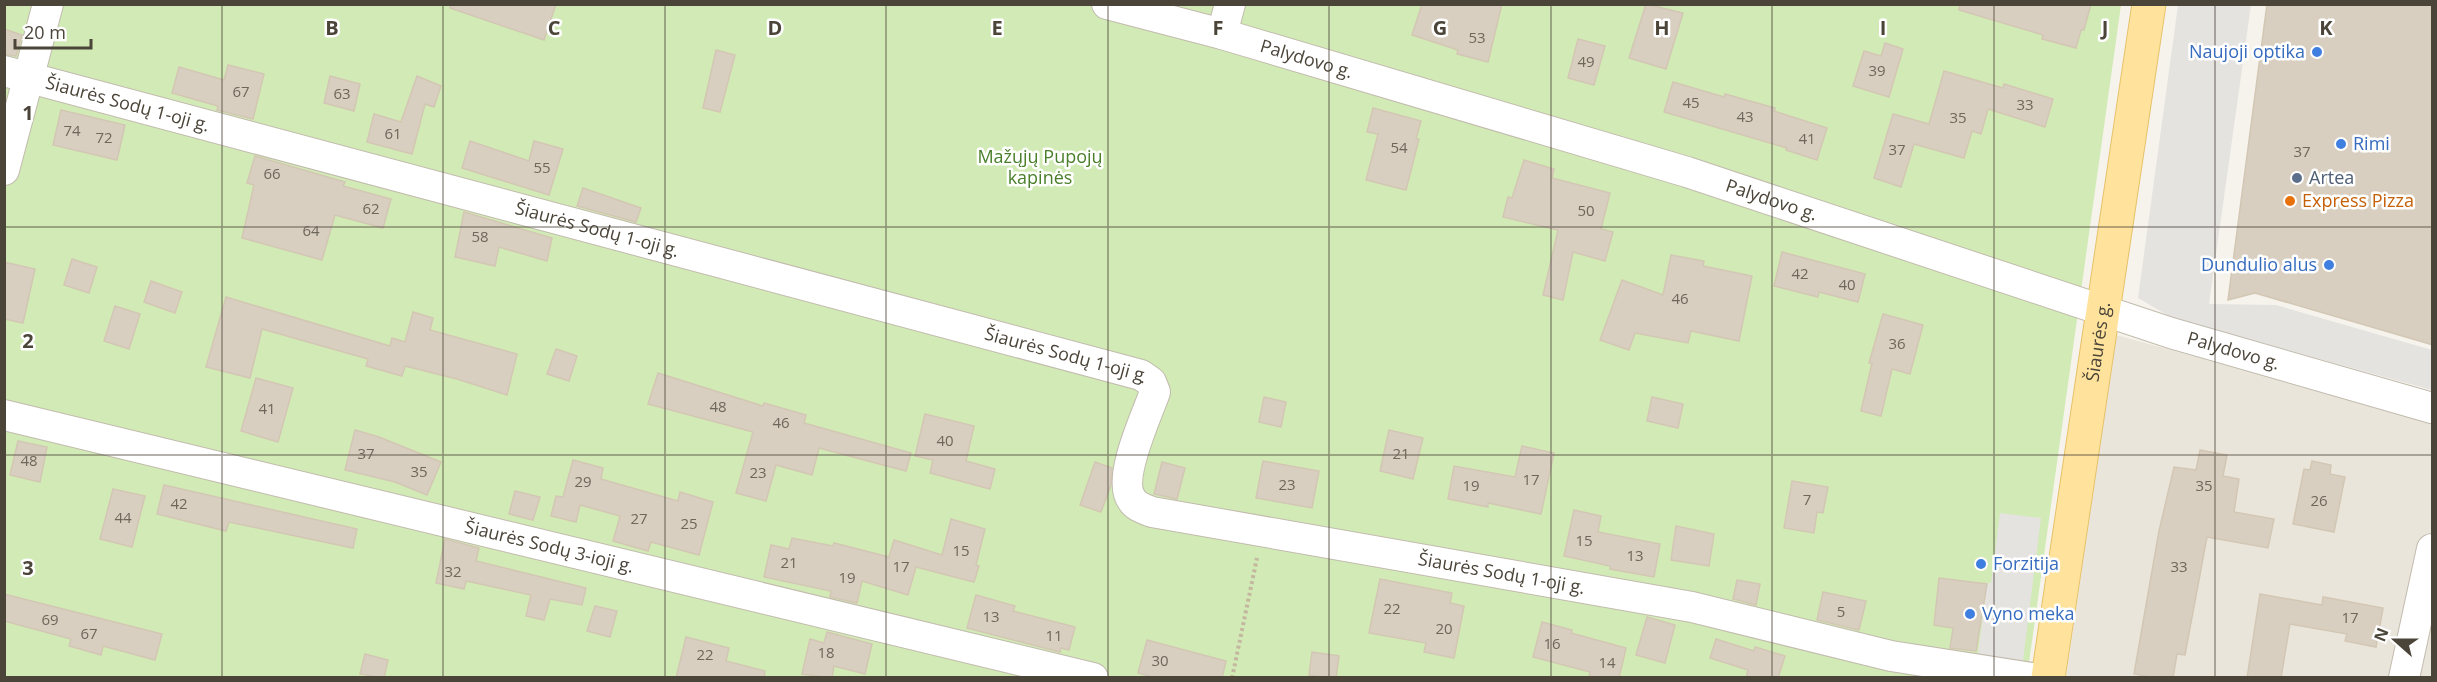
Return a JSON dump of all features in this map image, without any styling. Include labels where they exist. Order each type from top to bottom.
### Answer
[{"type":"main road","name":"Šiaurės g.","points":[[2048,678],[2149,4]]},
{"type":"street","points":[[4,170],[17,74],[48,4]]},
{"type":"street","name":"Palydovo g.","points":[[1107,4],[1222,34],[1687,172],[2103,311],[2433,408]]},
{"type":"street","points":[[1222,34],[1230,4]]},
{"type":"street","name":"Šiaurės Sodų 1-oji g.","points":[[17,74],[1141,375],[1151,382],[1155,392],[1126,474],[1127,490],[1131,500],[1152,512],[1692,607],[1891,656],[2032,678]]},
{"type":"street","name":"Šiaurės Sodų 3-ioji g.","points":[[4,415],[1093,678]]},
{"type":"street","points":[[2404,678],[2433,549]]},
{"type":"path","points":[[1232,678],[1258,551],[1266,540],[1278,534]]},
{"type":"shaded area","points":[[2178,5],[2251,5],[2209,304],[2276,305],[2432,350],[2432,390],[2174,319],[2138,298]]},
{"type":"shaded area","points":[[2116,335],[2432,422],[2432,677],[2066,678]]},
{"type":"shaded area","points":[[2000,513],[2041,518],[2022,668],[1977,662],[1987,583],[1991,583]]},
{"type":"green space","name":"Mažųjų Pupojų kapinės","points":[[4,5],[2121,5],[2027,677],[5,677]]},
{"type":"building","points":[[450,4],[556,4],[544,40],[450,8]]},
{"type":"building","points":[[1422,4],[1502,4],[1488,62],[1457,54],[1458,50],[1412,35]]},
{"type":"building","points":[[1646,4],[1683,13],[1666,69],[1629,58]]},
{"type":"building","points":[[1960,4],[2091,4],[2076,48],[2042,39],[2043,35],[1959,10]]},
{"type":"building","name":"Rimi","points":[[2267,4],[2433,4],[2433,345],[2255,293],[2228,300]]},
{"type":"building","points":[[4,29],[22,35],[16,56],[4,54]]},
{"type":"building","points":[[1578,39],[1605,46],[1594,85],[1568,78]]},
{"type":"building","points":[[1885,43],[1903,49],[1889,97],[1853,86],[1864,51],[1881,56]]},
{"type":"building","points":[[716,50],[735,55],[720,112],[703,108]]},
{"type":"building","points":[[228,65],[264,74],[253,119],[217,110],[218,106],[172,93],[179,67],[224,80]]},
{"type":"building","points":[[1944,71],[2003,88],[2004,84],[2053,99],[2045,127],[1988,109],[1981,134],[1972,131],[1964,158],[1914,144],[1901,187],[1874,178],[1893,114],[1929,124]]},
{"type":"building","points":[[330,76],[360,84],[354,111],[324,103]]},
{"type":"building","points":[[417,76],[441,86],[434,107],[425,104],[412,154],[367,142],[374,114],[401,122]]},
{"type":"building","points":[[1673,82],[1724,97],[1725,94],[1775,108],[1774,111],[1827,128],[1817,160],[1786,150],[1787,148],[1664,112]]},
{"type":"building","points":[[1373,108],[1421,121],[1416,139],[1419,139],[1406,190],[1366,180],[1378,134],[1367,132]]},
{"type":"building","points":[[61,110],[125,125],[117,160],[53,145]]},
{"type":"building","points":[[470,141],[529,161],[534,141],[563,149],[549,195],[462,168]]},
{"type":"building","points":[[255,156],[345,182],[343,186],[391,199],[383,228],[335,215],[322,260],[242,238],[254,185],[247,183]]},
{"type":"building","points":[[1524,160],[1554,169],[1552,178],[1610,193],[1601,229],[1613,232],[1605,261],[1573,252],[1563,300],[1543,295],[1558,230],[1503,217],[1508,197],[1512,198]]},
{"type":"building","points":[[583,188],[641,208],[636,222],[577,206]]},
{"type":"building","points":[[464,212],[552,238],[547,261],[499,247],[495,266],[455,257]]},
{"type":"building","points":[[1782,252],[1865,274],[1858,302],[1819,292],[1818,297],[1774,286]]},
{"type":"building","points":[[1671,255],[1704,261],[1703,266],[1752,276],[1739,341],[1691,331],[1688,343],[1635,333],[1629,350],[1600,340],[1622,280],[1663,295]]},
{"type":"building","points":[[72,259],[97,267],[89,293],[64,285]]},
{"type":"building","points":[[4,262],[35,269],[23,323],[4,319]]},
{"type":"building","points":[[151,281],[182,292],[175,313],[144,302]]},
{"type":"building","points":[[226,297],[390,346],[392,338],[405,342],[413,312],[433,318],[430,330],[517,354],[507,395],[405,366],[402,376],[366,366],[368,359],[262,329],[250,378],[206,367]]},
{"type":"building","points":[[115,306],[140,314],[129,349],[104,341]]},
{"type":"building","points":[[1883,314],[1923,325],[1910,374],[1892,369],[1881,416],[1861,411],[1872,363],[1869,363]]},
{"type":"building","points":[[556,349],[577,356],[569,381],[547,374]]},
{"type":"building","points":[[658,373],[763,406],[764,403],[806,415],[804,423],[911,453],[906,471],[819,448],[812,475],[776,465],[766,501],[736,493],[753,432],[648,404]]},
{"type":"building","points":[[256,378],[293,388],[278,442],[241,431]]},
{"type":"building","points":[[1264,397],[1286,402],[1281,427],[1259,422]]},
{"type":"building","points":[[1652,397],[1683,404],[1678,428],[1647,421]]},
{"type":"building","points":[[925,414],[974,426],[966,461],[995,469],[990,489],[930,473],[933,460],[915,456]]},
{"type":"building","points":[[355,430],[379,437],[441,462],[427,495],[395,482],[345,470]]},
{"type":"building","points":[[1389,430],[1423,438],[1413,479],[1380,471]]},
{"type":"building","points":[[18,441],[47,447],[40,482],[10,475]]},
{"type":"building","points":[[1522,446],[1554,453],[1541,514],[1488,503],[1488,507],[1448,499],[1454,466],[1515,477]]},
{"type":"building","points":[[2200,450],[2227,455],[2223,476],[2239,479],[2234,512],[2274,519],[2268,548],[2207,537],[2185,655],[2177,654],[2173,678],[2134,674],[2159,531],[2174,467],[2196,470]]},
{"type":"building","points":[[573,460],[603,468],[601,479],[678,501],[680,492],[713,502],[699,555],[651,542],[648,551],[613,541],[620,516],[580,505],[576,522],[551,516],[556,496],[563,497]]},
{"type":"building","points":[[1263,461],[1319,471],[1312,508],[1256,498]]},
{"type":"building","points":[[2312,461],[2331,465],[2330,474],[2345,477],[2334,532],[2293,524],[2304,469],[2310,470]]},
{"type":"building","points":[[1095,462],[1112,468],[1111,485],[1101,512],[1080,505]]},
{"type":"building","points":[[1162,462],[1185,468],[1177,499],[1154,494]]},
{"type":"building","points":[[1792,481],[1828,487],[1823,513],[1817,512],[1814,533],[1784,528]]},
{"type":"building","points":[[164,485],[357,529],[353,548],[229,522],[226,531],[157,514]]},
{"type":"building","points":[[113,489],[145,496],[132,547],[100,539]]},
{"type":"building","points":[[515,491],[540,497],[533,520],[509,514]]},
{"type":"building","points":[[1574,510],[1601,516],[1598,532],[1660,544],[1654,577],[1610,569],[1610,566],[1564,556]]},
{"type":"building","points":[[951,519],[985,529],[974,582],[916,567],[908,595],[862,581],[857,603],[830,597],[831,591],[764,577],[771,545],[789,549],[792,538],[833,546],[834,543],[889,557],[894,540],[942,555]]},
{"type":"building","points":[[1676,526],[1714,534],[1709,566],[1671,560]]},
{"type":"building","points":[[445,539],[479,548],[476,561],[586,588],[582,605],[550,599],[544,620],[526,616],[531,595],[466,581],[464,589],[436,583]]},
{"type":"building","points":[[1939,578],[1987,584],[1976,651],[1950,648],[1953,628],[1934,625]]},
{"type":"building","points":[[1380,579],[1452,593],[1450,603],[1464,606],[1454,658],[1424,652],[1426,643],[1369,633]]},
{"type":"building","points":[[1737,580],[1760,584],[1756,605],[1733,599]]},
{"type":"building","points":[[1823,592],[1866,601],[1859,630],[1817,620]]},
{"type":"building","points":[[4,594],[162,634],[155,660],[103,646],[101,655],[69,646],[71,639],[4,621]]},
{"type":"building","points":[[2260,594],[2322,605],[2323,597],[2383,608],[2376,647],[2345,641],[2347,634],[2290,624],[2281,678],[2247,678]]},
{"type":"building","points":[[976,595],[1015,606],[1013,611],[1075,627],[1069,650],[1061,648],[1060,652],[967,628]]},
{"type":"building","points":[[595,606],[617,611],[610,637],[587,631]]},
{"type":"building","points":[[1647,617],[1675,625],[1665,663],[1636,655]]},
{"type":"building","points":[[1542,622],[1572,630],[1571,633],[1626,648],[1619,678],[1589,678],[1590,672],[1533,657]]},
{"type":"building","points":[[827,632],[872,644],[865,674],[834,666],[832,678],[802,674],[810,639],[824,643]]},
{"type":"building","points":[[686,637],[729,648],[726,661],[765,671],[764,678],[676,678]]},
{"type":"building","points":[[1716,639],[1754,651],[1755,647],[1785,656],[1778,678],[1746,678],[1748,670],[1710,658]]},
{"type":"building","points":[[1147,640],[1226,661],[1222,678],[1156,678],[1138,673]]},
{"type":"building","points":[[1312,652],[1339,656],[1336,678],[1309,675]]},
{"type":"building","points":[[365,654],[388,660],[384,678],[360,674]]},
{"type":"place","name":"Naujoji optika","points":[[2317,52]]},
{"type":"place","name":"Rimi","points":[[2341,144]]},
{"type":"place","name":"Artea","points":[[2297,178]]},
{"type":"place","name":"Express Pizza","points":[[2290,201]]},
{"type":"place","name":"Dundulio alus","points":[[2329,265]]},
{"type":"place","name":"Forzitija","points":[[1981,564]]},
{"type":"place","name":"Vyno meka","points":[[1970,614]]}]
